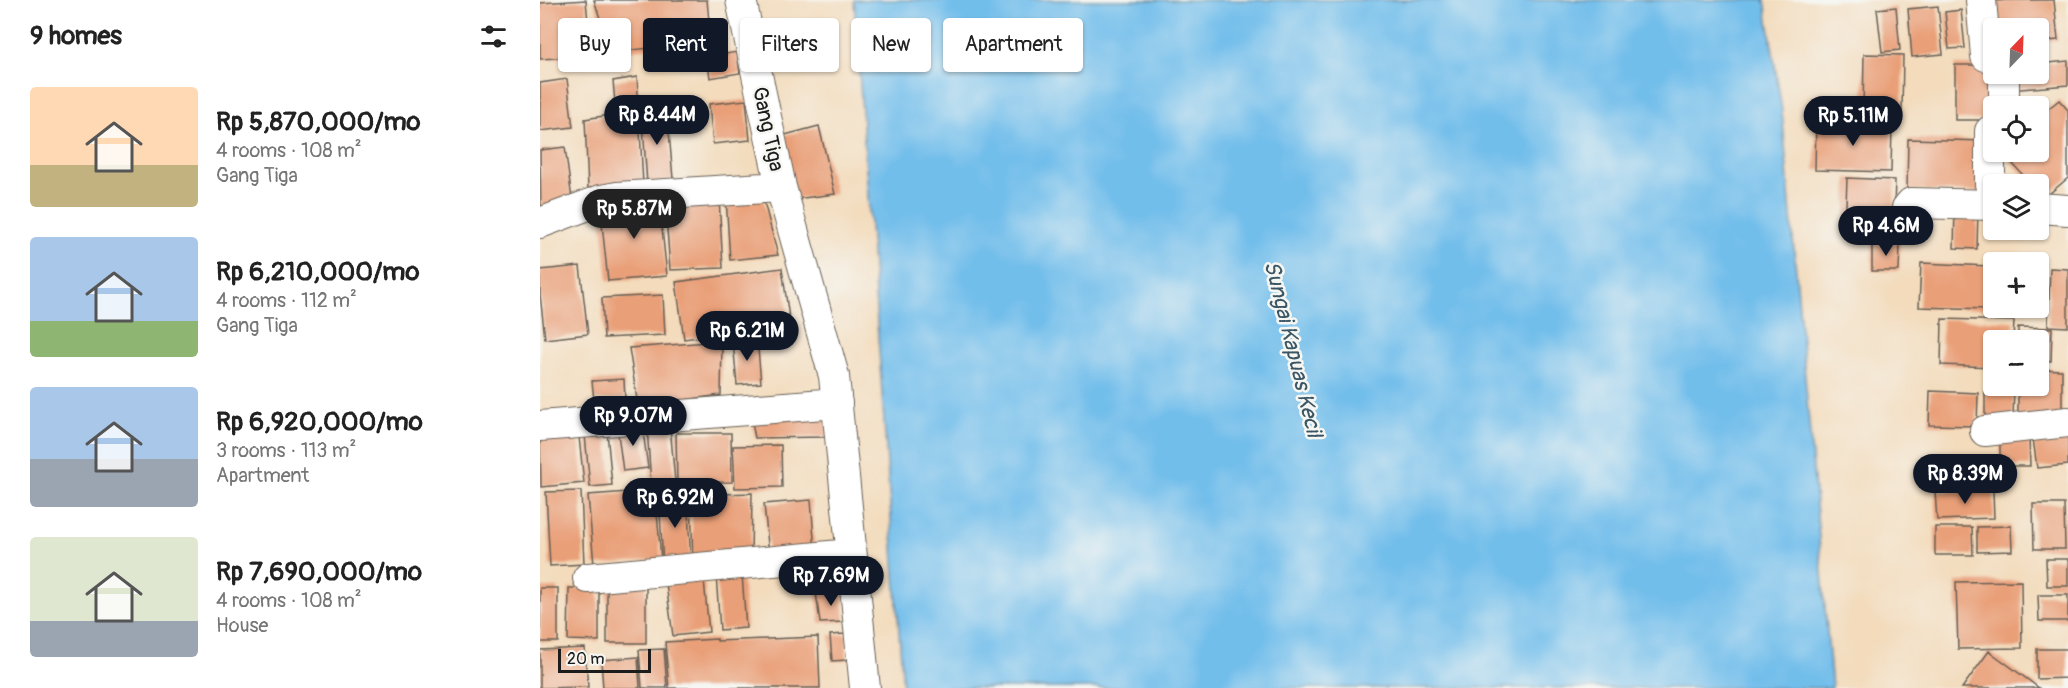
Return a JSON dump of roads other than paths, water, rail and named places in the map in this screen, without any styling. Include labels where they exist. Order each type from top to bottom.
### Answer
[{"type":"street","name":"Gang Tiga","points":[[741,0],[781,188],[834,376],[865,688]]},
{"type":"street","points":[[1981,0],[1983,23]]},
{"type":"street","points":[[540,223],[601,200],[617,197],[781,188]]},
{"type":"street","points":[[1907,208],[1911,203],[1983,195]]},
{"type":"street","points":[[2049,209],[2068,210]]},
{"type":"street","points":[[540,426],[837,403]]},
{"type":"street","points":[[1985,431],[2068,422]]},
{"type":"street","points":[[588,578],[851,554]]},
{"type":"water","name":"Sungai Kapuas Kecil","points":[[854,0],[1765,0],[1782,111],[1832,688],[903,688],[859,72],[931,72],[931,18],[855,18]]}]
